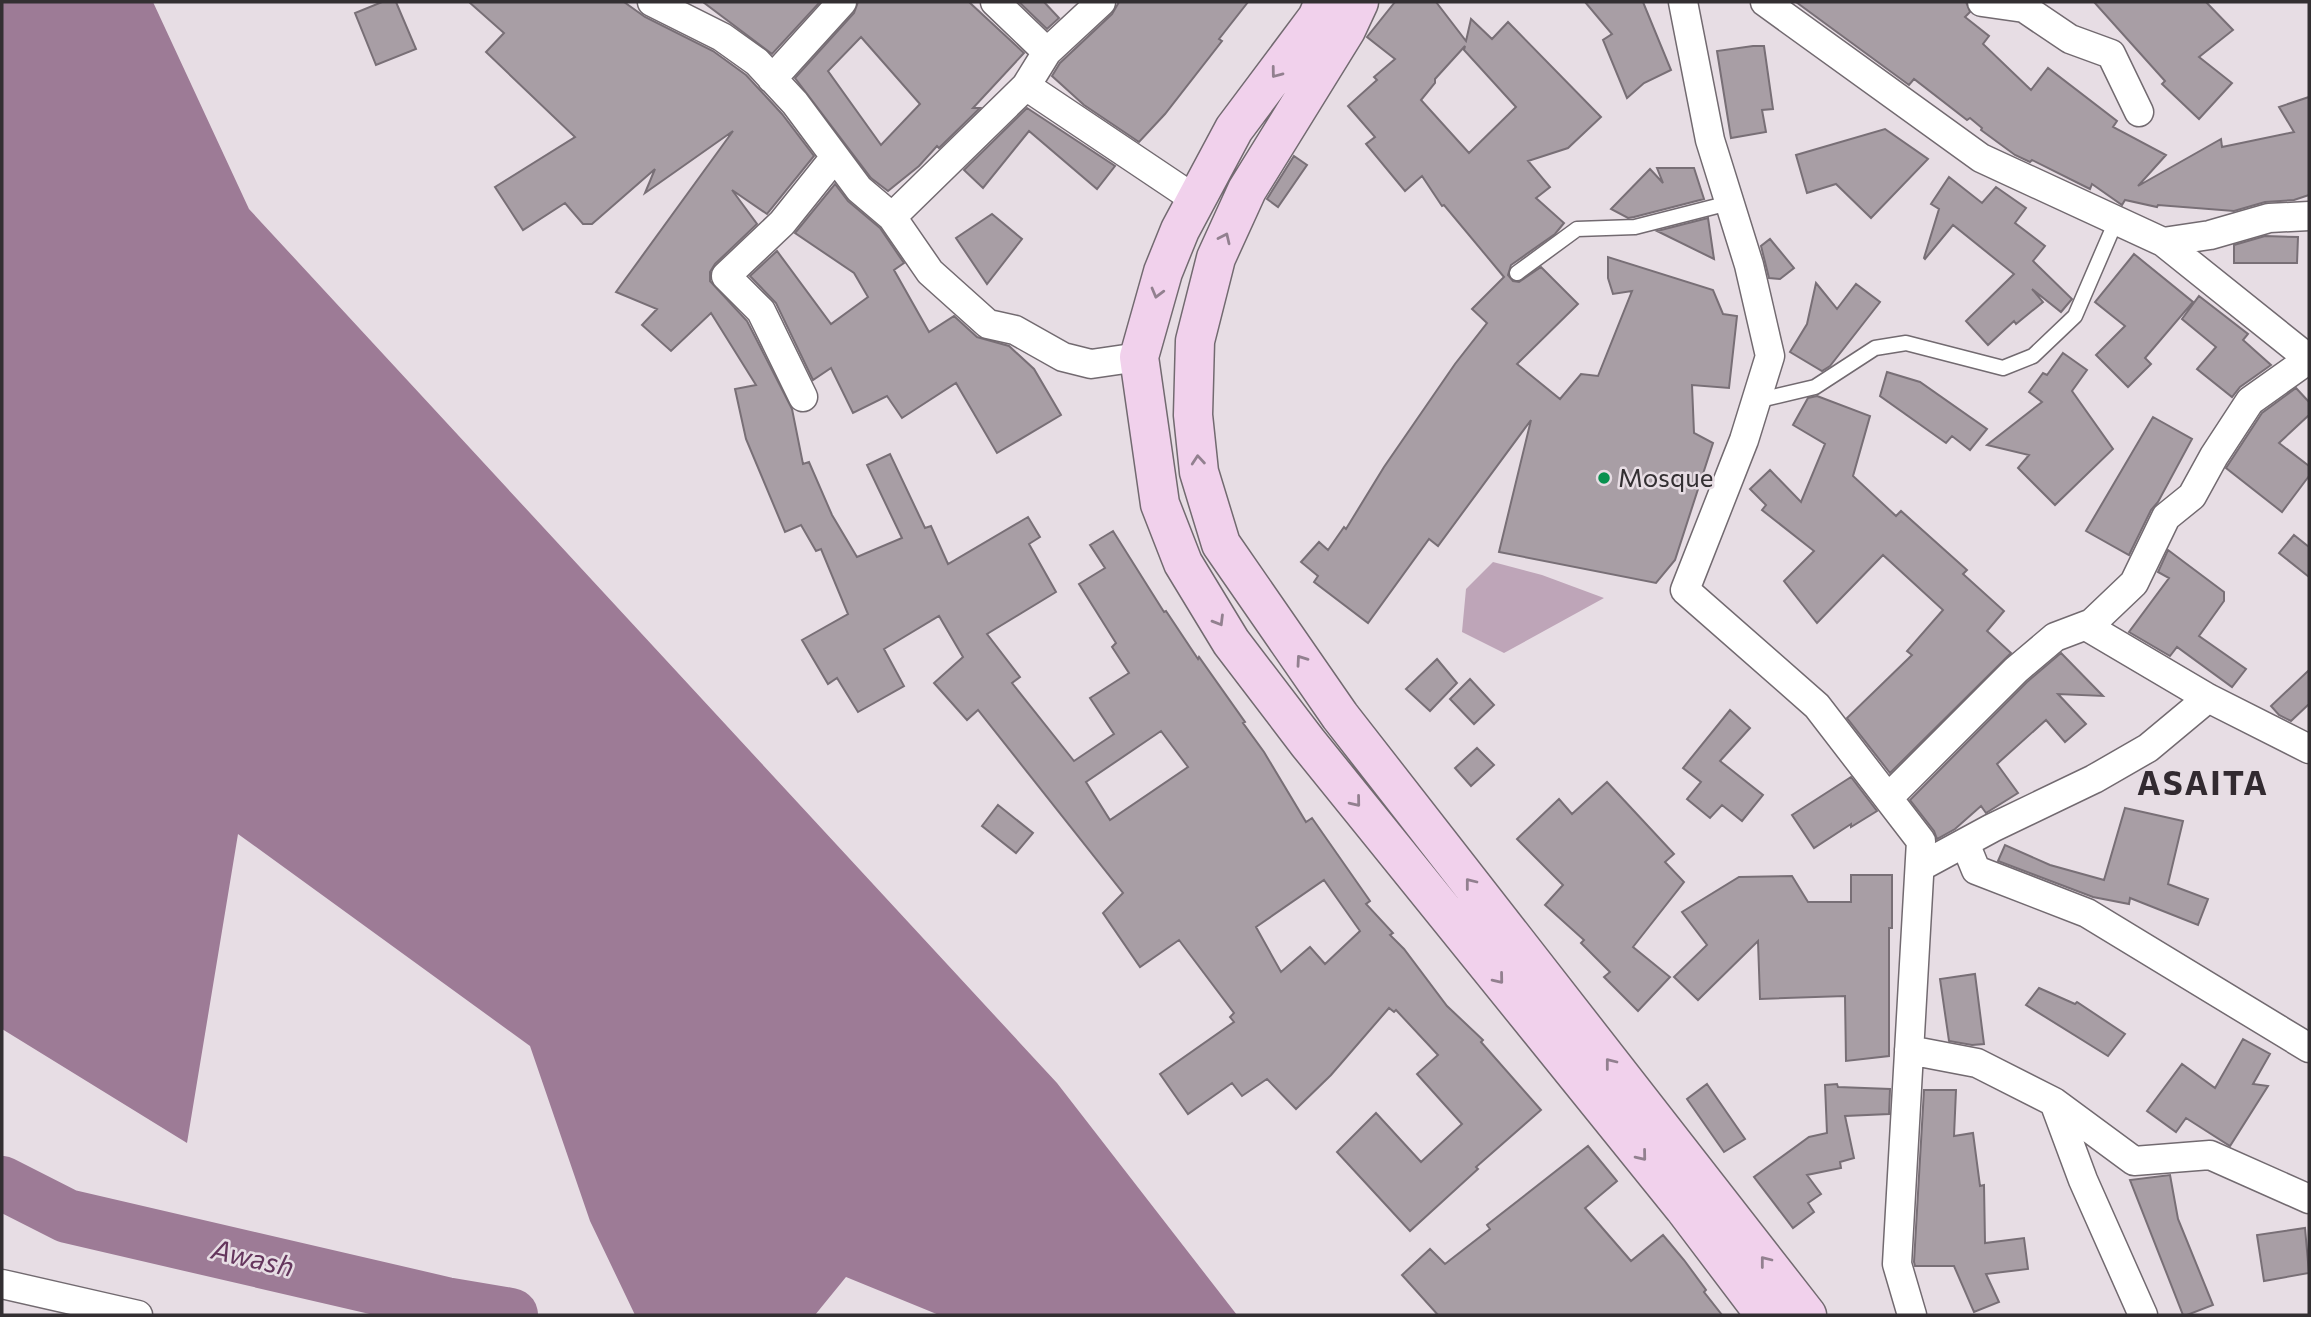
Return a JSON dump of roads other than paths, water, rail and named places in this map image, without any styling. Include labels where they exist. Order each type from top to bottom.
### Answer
[{"type":"main road","points":[[1324,2],[1317,19],[1234,129],[1196,200],[1163,272],[1139,357],[1160,504],[1183,563],[1231,642],[1308,743],[1684,1208],[1765,1315]]},
{"type":"main road","points":[[1359,2],[1346,30],[1247,190],[1216,258],[1195,341],[1194,415],[1199,472],[1221,544],[1340,716],[1807,1315]]},
{"type":"main road","points":[[1308,743],[1340,716]]},
{"type":"street","points":[[652,2],[722,37],[757,62],[795,103],[859,189],[892,217],[930,272],[988,324],[1015,330],[1063,357],[1091,364],[1139,357]]},
{"type":"street","points":[[772,79],[842,2]]},
{"type":"street","points":[[995,2],[1047,52]]},
{"type":"street","points":[[892,217],[1026,86],[1047,52],[1101,2]]},
{"type":"street","points":[[1683,2],[1710,140],[1749,265],[1770,356],[1744,440],[1685,590],[1817,706],[1921,841],[1897,1264],[1912,1315]]},
{"type":"street","points":[[1765,2],[1981,158],[2163,242],[2309,359],[2250,401],[2192,496],[2166,517],[2134,583],[2092,623],[2055,637],[2016,670],[1888,798]]},
{"type":"street","points":[[1982,2],[2024,8],[2070,39],[2111,54],[2138,111]]},
{"type":"street","points":[[1026,86],[1196,200]]},
{"type":"street","points":[[803,397],[761,311],[726,276],[782,223],[835,157]]},
{"type":"street","points":[[2163,242],[2210,235],[2269,218],[2309,216]]},
{"type":"street","points":[[2086,626],[2208,698],[2309,749]]},
{"type":"street","points":[[1920,867],[2094,779],[2148,748],[2208,698]]},
{"type":"street","points":[[1965,843],[1976,870],[2087,913],[2309,1048]]},
{"type":"street","points":[[1909,1050],[1977,1063],[2054,1102],[2134,1161],[2210,1155],[2309,1199]]},
{"type":"street","points":[[2054,1102],[2083,1180],[2143,1315]]},
{"type":"street","points":[[2,1284],[138,1315]]},
{"type":"lane","points":[[1517,273],[1577,229],[1635,226],[1729,203]]},
{"type":"lane","points":[[1756,401],[1815,387],[1875,348],[1906,344],[2003,368],[2033,356],[2075,316],[2116,220]]},
{"type":"waterway","name":"Awash","points":[[2,1183],[67,1216],[446,1304],[511,1315]]},
{"type":"place","name":"Mosque","points":[[1604,478]]},
{"type":"district","name":"ASAITA","points":[[2203,783]]}]
